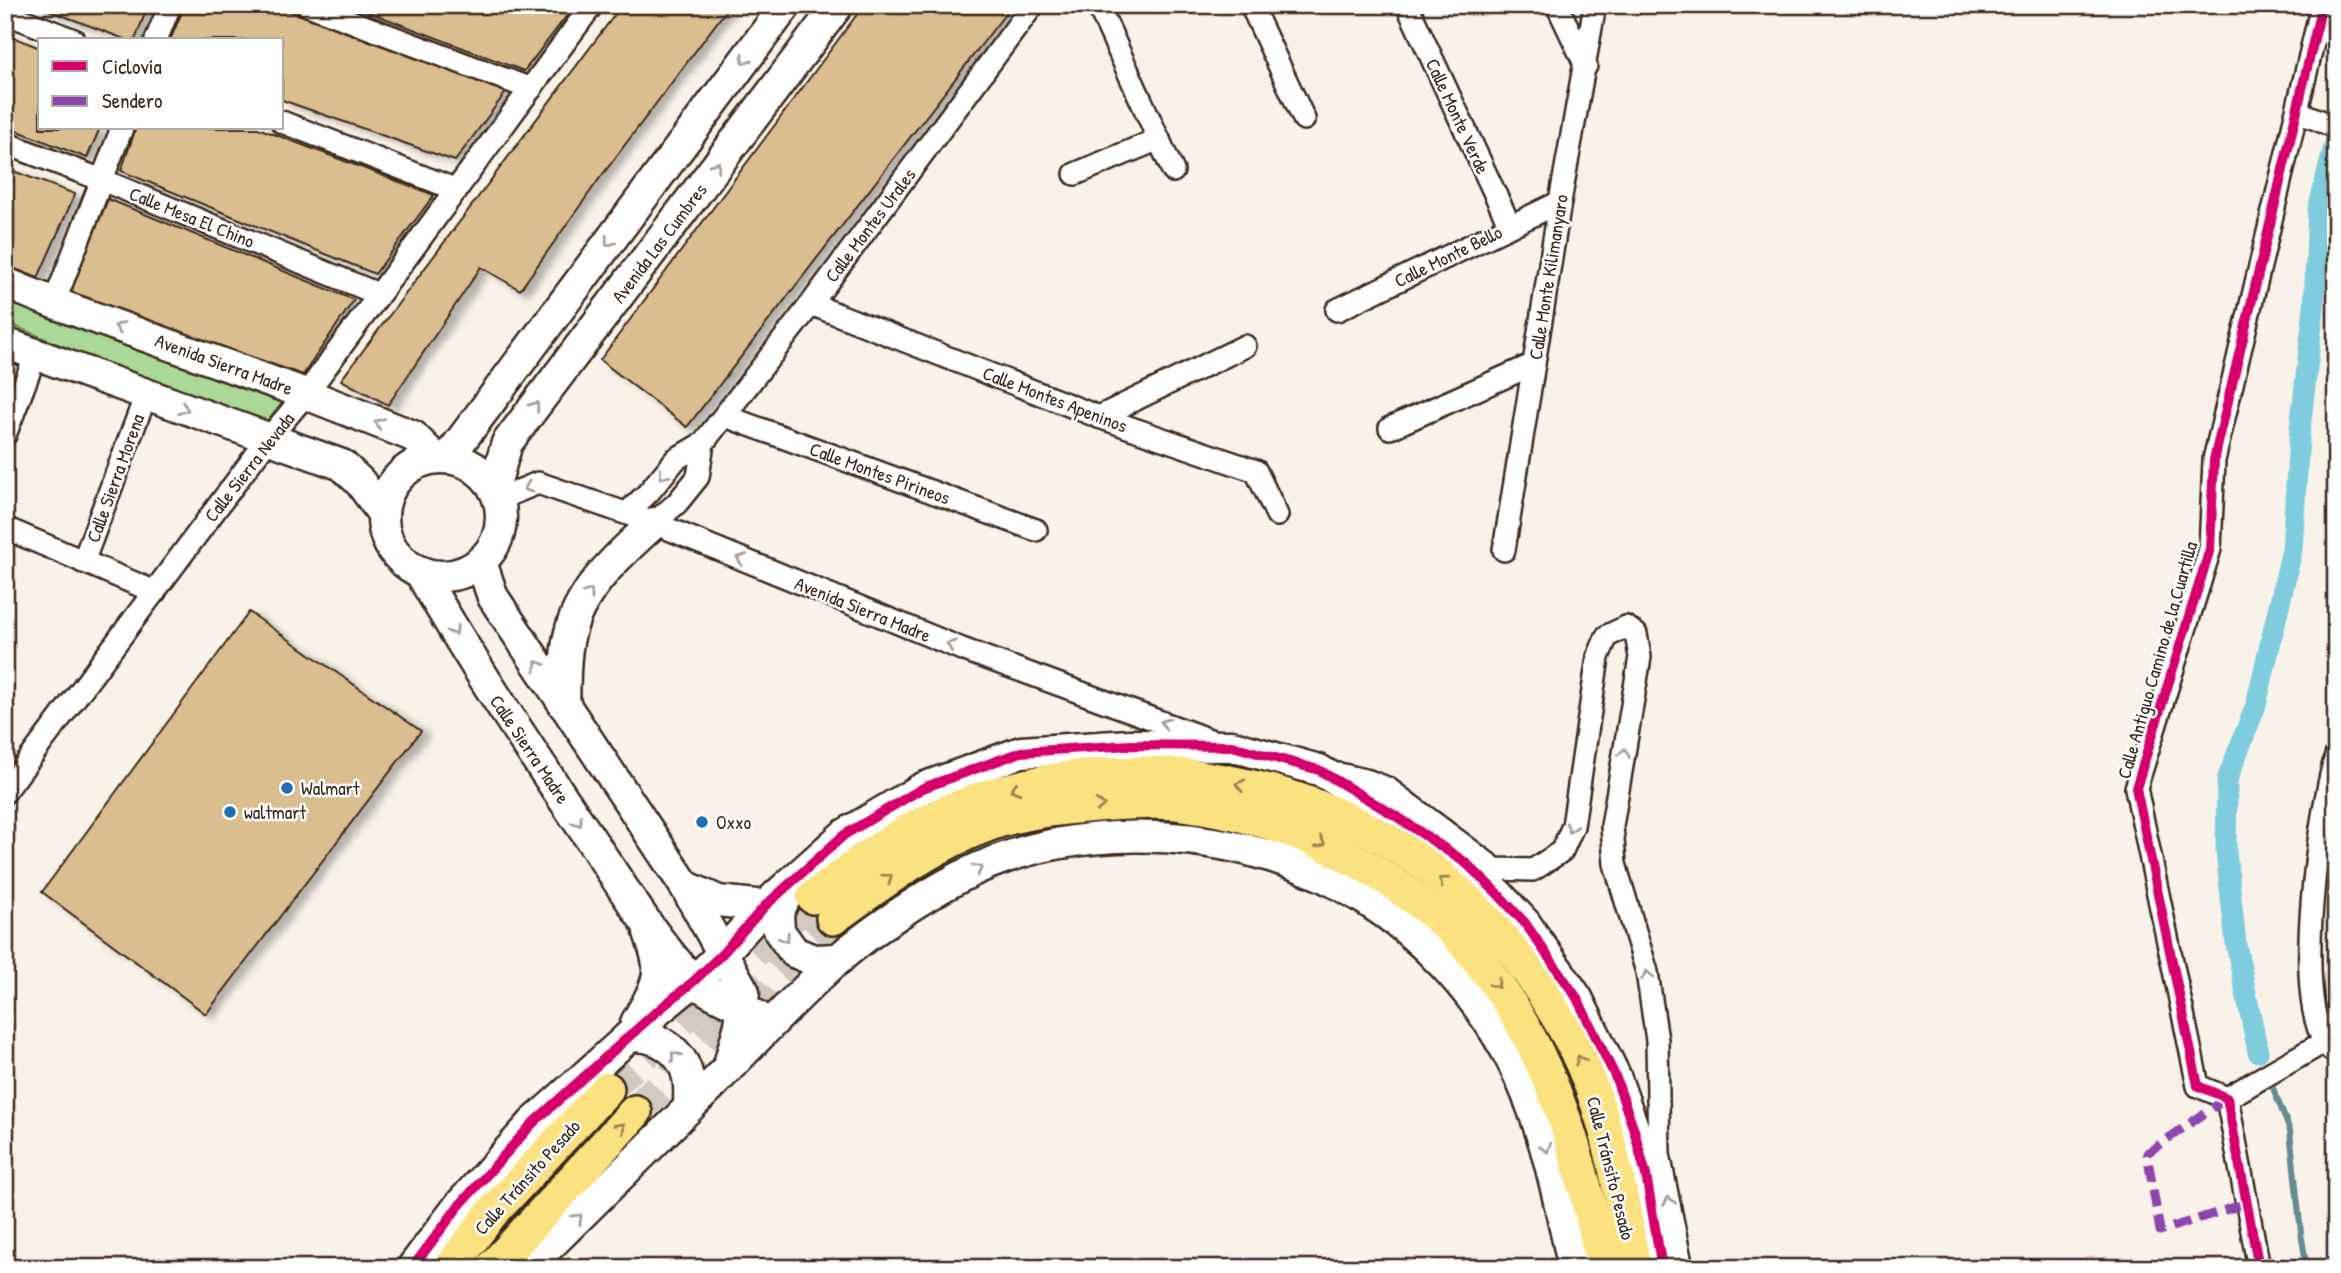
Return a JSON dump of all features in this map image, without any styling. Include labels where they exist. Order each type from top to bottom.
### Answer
[{"type":"main road","name":"Calle Tránsito Pesado","points":[[813,899],[873,853],[920,824],[986,797],[1024,786],[1066,779],[1123,773],[1199,778],[1285,796],[1338,814],[1392,843],[1457,891],[1512,949],[1529,972],[1571,1040],[1592,1090],[1617,1178],[1634,1268]]},
{"type":"main road","name":"Calle Tránsito Pesado","points":[[813,899],[907,865],[988,824],[1053,809],[1173,803],[1238,814],[1320,842],[1390,881],[1426,908],[1474,954],[1505,997],[1547,1073],[1562,1112],[1581,1166],[1604,1268]]},
{"type":"main road","name":"Calle Tránsito Pesado","points":[[450,1268],[490,1215],[607,1089]]},
{"type":"main road","name":"Calle Tránsito Pesado","points":[[492,1268],[635,1112]]},
{"type":"street","points":[[157,38],[170,5]]},
{"type":"street","points":[[308,5],[531,89]]},
{"type":"street","name":"Calle Sierra Nevada","points":[[5,792],[268,439],[306,394],[592,5]]},
{"type":"street","name":"Avenida Las Cumbres","points":[[442,458],[786,5]]},
{"type":"street","name":"Avenida Las Cumbres","points":[[496,493],[508,443],[838,5]]},
{"type":"street","name":"Calle Montes Urales","points":[[640,518],[648,493],[676,459],[703,443],[811,304],[1033,5]]},
{"type":"street","points":[[1098,5],[1173,171]]},
{"type":"street","points":[[1251,5],[1304,119]]},
{"type":"street","name":"Calle Monte Verde","points":[[1406,5],[1510,226]]},
{"type":"street","points":[[1557,5],[1586,66]]},
{"type":"street","name":"Calle Monte Kilimanyaro","points":[[1504,550],[1595,5]]},
{"type":"street","name":"Calle Antiguo Camino de la Cuartilla","points":[[2227,1098],[2198,1086],[2136,788],[2210,549],[2214,460],[2322,5]]},
{"type":"street","points":[[5,13],[69,38]]},
{"type":"street","points":[[2298,112],[2336,127]]},
{"type":"street","points":[[284,123],[457,190]]},
{"type":"street","points":[[54,303],[121,130]]},
{"type":"street","points":[[1074,174],[1158,139]]},
{"type":"street","name":"Calle Mesa El Chino","points":[[5,143],[102,180],[378,294]]},
{"type":"street","name":"Calle Monte Bello","points":[[1337,310],[1560,202]]},
{"type":"street","name":"Avenida Sierra Madre","points":[[5,283],[413,436],[442,458]]},
{"type":"street","name":"Calle Montes Apeninos","points":[[811,304],[1099,417],[1256,471],[1278,515]]},
{"type":"street","points":[[5,343],[342,465],[360,482],[383,514]]},
{"type":"street","points":[[1099,417],[1245,346]]},
{"type":"street","points":[[5,435],[36,354]]},
{"type":"street","points":[[1390,428],[1534,364]]},
{"type":"street","name":"Calle Sierra Morena","points":[[83,562],[146,395]]},
{"type":"street","name":"Calle Montes Pirineos","points":[[724,415],[1036,530]]},
{"type":"street","name":"Calle Montes Urales","points":[[640,518],[677,503],[698,477],[703,443]]},
{"type":"street","points":[[442,458],[466,463],[482,473],[496,493],[501,522],[495,544],[481,562],[462,573],[441,577],[420,572],[404,563],[392,549],[384,532],[383,514],[391,488],[409,468],[442,458]]},
{"type":"street","name":"Avenida Sierra Madre","points":[[496,493],[538,483],[640,518],[962,649],[1229,747]]},
{"type":"street","points":[[564,705],[567,647],[571,629],[579,610],[618,555],[640,518]]},
{"type":"street","points":[[5,528],[155,592]]},
{"type":"street","points":[[481,562],[493,597],[678,876],[744,992],[728,1068]]},
{"type":"street","name":"Calle Sierra Madre","points":[[420,572],[477,670],[646,921]]},
{"type":"street","points":[[839,959],[814,961],[794,953],[779,931],[778,914],[813,899],[844,835],[923,788],[1021,752],[1130,745],[1229,747],[1387,788],[1495,869],[1533,870],[1562,851],[1573,826],[1598,657],[1608,636],[1626,627],[1636,634],[1640,657],[1612,826],[1615,864],[1647,972],[1657,1040],[1660,1154],[1682,1268]]},
{"type":"street","points":[[2259,1268],[2227,1098],[2330,1048],[2314,1011],[2310,968],[2318,842],[2323,808],[2336,757]]},
{"type":"street","points":[[1319,770],[1399,818],[1466,863],[1525,923],[1554,963],[1577,998],[1615,1076],[1646,1175],[1662,1268]]},
{"type":"street","points":[[531,1268],[543,1252],[839,959],[929,895],[962,876],[1003,858],[1046,846],[1132,836],[1171,838],[1241,849],[1305,869],[1366,899],[1398,923],[1450,973],[1478,1007],[1507,1052],[1540,1130],[1556,1181],[1574,1268]]},
{"type":"street","points":[[678,876],[718,901],[765,906],[813,899]]},
{"type":"street","points":[[412,1268],[458,1207],[533,1123],[694,981],[765,906]]},
{"type":"street","points":[[646,921],[694,981],[743,1006],[772,1026]]},
{"type":"street","points":[[628,1037],[652,992],[657,973],[658,964],[646,921]]},
{"type":"street","points":[[628,1037],[642,1035],[662,1042],[679,1058],[688,1077],[689,1107]]},
{"type":"green space","points":[[5,291],[290,396],[266,435],[149,382],[5,322]]},
{"type":"building","points":[[35,5],[148,5],[136,38],[122,38]]},
{"type":"building","points":[[185,5],[274,5],[506,92],[455,161],[284,101],[284,38],[171,38]]},
{"type":"building","points":[[350,5],[575,5],[524,71]]},
{"type":"building","points":[[622,5],[730,5],[520,290],[481,267],[388,405],[341,380]]},
{"type":"building","points":[[864,5],[1012,5],[687,427],[600,360]]},
{"type":"building","points":[[5,34],[38,47],[38,130],[99,130],[87,158],[5,126]]},
{"type":"building","points":[[135,130],[263,130],[434,195],[375,274],[121,171]]},
{"type":"building","points":[[5,168],[75,194],[38,278],[5,265]]},
{"type":"building","points":[[108,199],[354,300],[303,375],[69,294]]},
{"type":"building","name":"waltmart","points":[[249,612],[421,731],[206,1014],[42,892]]},
{"type":"waterway","points":[[2258,1052],[2236,944],[2226,851],[2227,780],[2256,705],[2292,550],[2299,438],[2314,307],[2318,210],[2335,143]]},
{"type":"waterway","points":[[2273,1088],[2290,1131],[2307,1268]]},
{"type":"tunnel","points":[[607,1089],[813,897]]},
{"type":"tunnel","points":[[635,1112],[833,918]]},
{"type":"marked path","points":[[2227,1098],[2147,1153],[2160,1231],[2247,1203]]},
{"type":"cycle path","points":[[2259,1268],[2227,1098],[2198,1086],[2136,788],[2210,549],[2214,460],[2322,5]]},
{"type":"cycle path","points":[[412,1268],[458,1207],[533,1123],[694,981],[765,906],[844,835],[923,788],[1021,752],[1130,745],[1232,746],[1319,770],[1399,818],[1466,863],[1498,894],[1525,923],[1577,998],[1615,1076],[1646,1175],[1662,1268]]},
{"type":"place","name":"Walmart","points":[[287,788]]},
{"type":"place","name":"waltmart","points":[[230,812]]},
{"type":"place","name":"Oxxo","points":[[702,822]]}]
